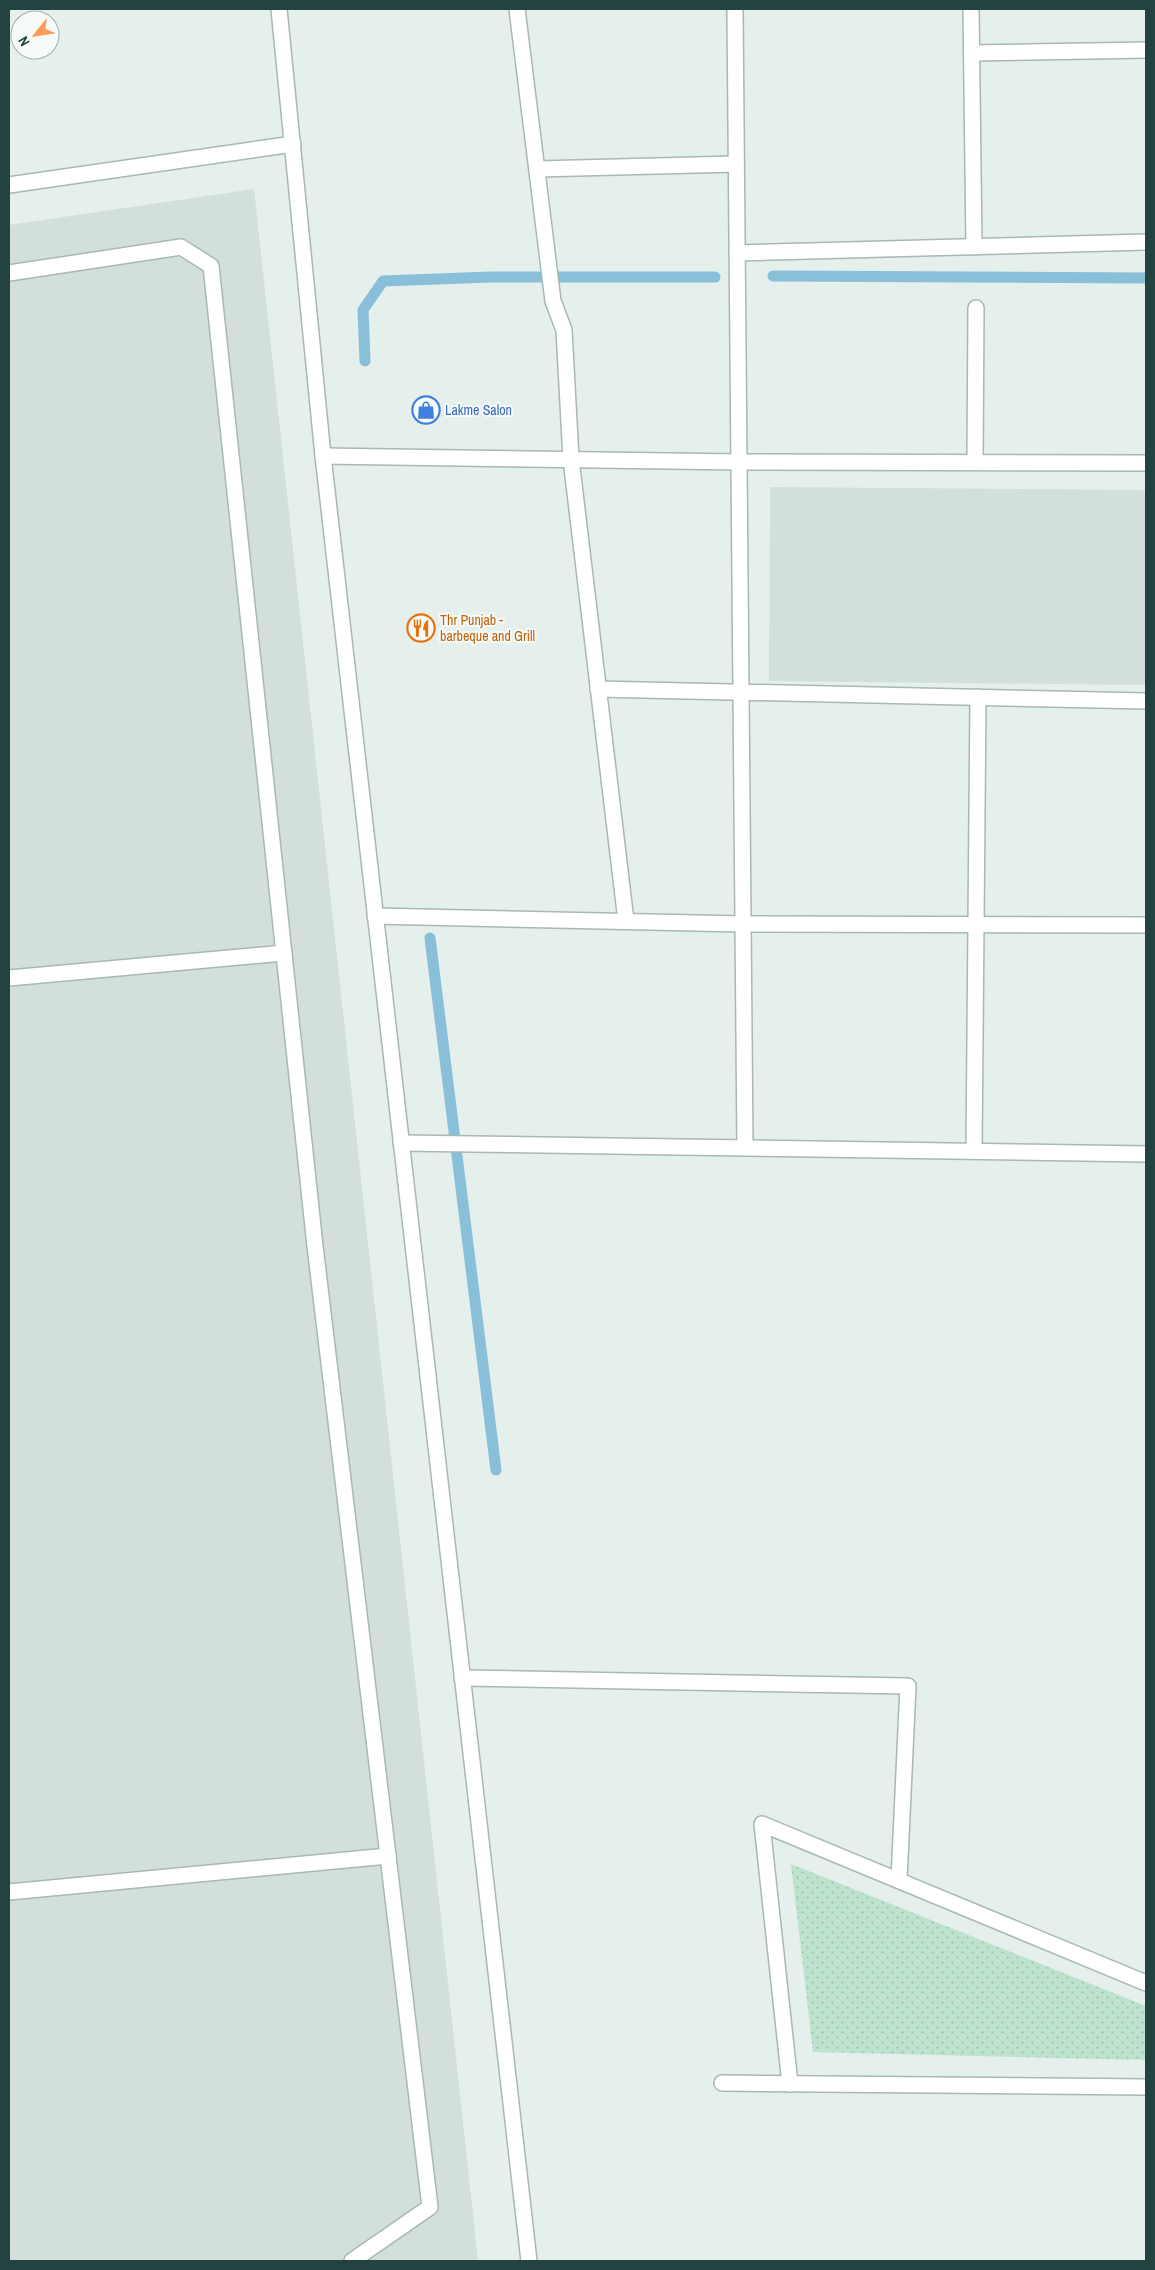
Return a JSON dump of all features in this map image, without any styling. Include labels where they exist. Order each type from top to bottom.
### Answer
[{"type":"street","points":[[279,9],[322,456],[529,2261]]},
{"type":"street","points":[[517,9],[552,294],[564,330],[571,459],[626,921]]},
{"type":"street","points":[[735,9],[745,1148]]},
{"type":"street","points":[[971,9],[974,247]]},
{"type":"street","points":[[972,53],[1146,50]]},
{"type":"street","points":[[9,185],[293,144]]},
{"type":"street","points":[[537,169],[736,164]]},
{"type":"street","points":[[737,253],[1146,242]]},
{"type":"street","points":[[9,273],[181,247],[211,266],[316,1256],[430,2207],[352,2261]]},
{"type":"street","points":[[975,462],[976,308]]},
{"type":"street","points":[[322,456],[740,462],[1146,463]]},
{"type":"street","points":[[598,689],[1146,701]]},
{"type":"street","points":[[974,1151],[978,697]]},
{"type":"street","points":[[375,916],[743,924],[1146,925]]},
{"type":"street","points":[[9,978],[284,953]]},
{"type":"street","points":[[401,1143],[1146,1154]]},
{"type":"street","points":[[462,1678],[908,1686],[899,1880]]},
{"type":"street","points":[[790,2084],[762,1824],[1146,1983]]},
{"type":"street","points":[[9,1892],[388,1856]]},
{"type":"street","points":[[722,2083],[1146,2086]]},
{"type":"shaded area","points":[[254,189],[478,2261],[9,2261],[9,225]]},
{"type":"shaded area","points":[[770,487],[1146,490],[1146,685],[769,681]]},
{"type":"green space","points":[[791,1864],[1146,2006],[1146,2060],[813,2052]]},
{"type":"waterway","points":[[773,276],[1146,278]]},
{"type":"waterway","points":[[365,361],[363,310],[383,281],[490,277],[715,277]]},
{"type":"waterway","points":[[430,938],[496,1470]]},
{"type":"place","name":"Lakme Salon","points":[[426,410]]},
{"type":"place","name":"Thr Punjab - barbeque and Grill","points":[[421,628]]}]
